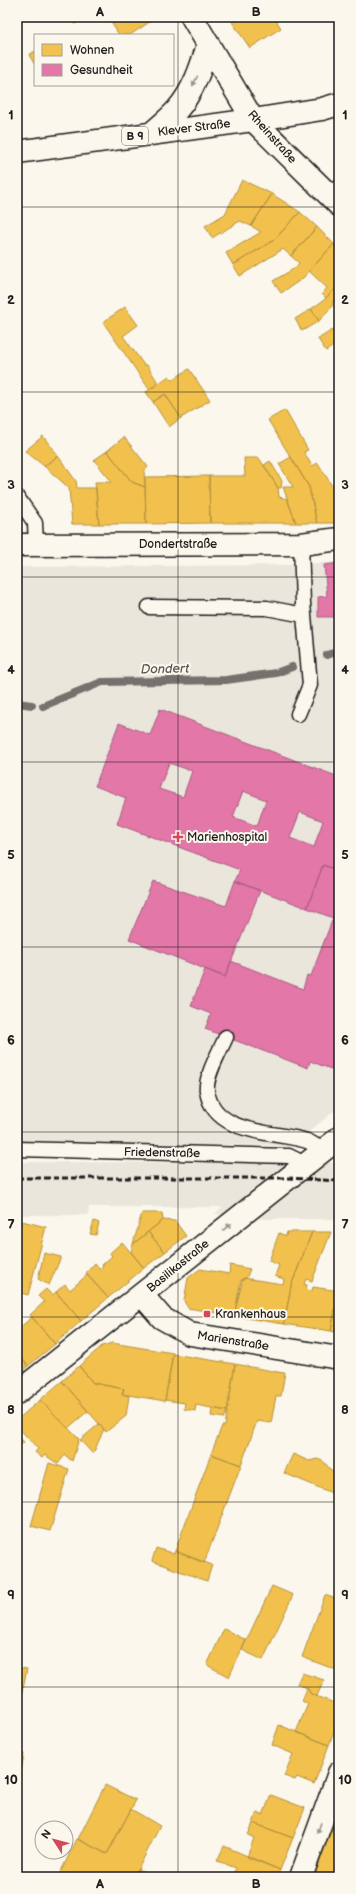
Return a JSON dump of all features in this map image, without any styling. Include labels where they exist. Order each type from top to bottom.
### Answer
[{"type":"street","name":"Rheinstraße","points":[[192,17],[253,120],[339,200]]},
{"type":"street","points":[[152,133],[177,110],[189,93],[201,69],[208,45]]},
{"type":"street","name":"B 9","points":[[253,120],[322,110],[339,104]]},
{"type":"street","name":"Klever Straße","points":[[17,152],[253,120]]},
{"type":"street","name":"Dondertstraße","points":[[26,545],[301,544],[339,539]]},
{"type":"street","name":"Basilikastraße","points":[[17,1393],[331,1144]]},
{"type":"street","name":"Marienstraße","points":[[142,1295],[162,1318],[190,1334],[339,1358]]},
{"type":"street","points":[[301,1877],[336,1782]]},
{"type":"lane","points":[[17,497],[35,523],[26,545]]},
{"type":"lane","points":[[298,714],[310,685],[304,615],[301,544]]},
{"type":"lane","points":[[149,607],[267,608],[304,615]]},
{"type":"lane","points":[[226,1037],[210,1076],[207,1091],[220,1116],[237,1126],[250,1130],[331,1144]]},
{"type":"lane","name":"Friedenstraße","points":[[17,1149],[289,1156],[305,1164]]},
{"type":"shaded area","name":"Marienhospital","points":[[339,562],[339,1107],[292,1146],[17,1143],[17,567],[285,565]]},
{"type":"shaded area","points":[[17,1162],[339,1163],[339,1219],[266,1219],[215,1214],[222,1207],[89,1207],[88,1215],[17,1215]]},
{"type":"building: Wohnen","points":[[70,17],[85,17],[75,24]]},
{"type":"building: Wohnen","points":[[108,17],[157,17],[132,34],[118,34]]},
{"type":"building: Wohnen","points":[[240,17],[274,17],[281,28],[250,48],[232,22]]},
{"type":"building: Wohnen","points":[[34,52],[34,63],[29,55]]},
{"type":"building: Wohnen","points":[[242,180],[272,194],[251,226],[240,221],[212,238],[205,226],[225,214]]},
{"type":"building: Wohnen","points":[[272,194],[300,212],[274,240],[233,265],[226,253],[261,232],[251,226]]},
{"type":"building: Wohnen","points":[[300,212],[317,227],[291,256],[283,249],[240,276],[233,265],[274,240]]},
{"type":"building: Wohnen","points":[[317,227],[334,244],[302,279],[281,293],[273,281],[295,268],[299,263],[291,256]]},
{"type":"building: Wohnen","points":[[334,244],[339,249],[339,285],[326,298],[322,294],[327,288],[309,271]]},
{"type":"building: Wohnen","points":[[339,285],[339,306],[333,301],[332,307],[319,321],[311,309],[324,300]]},
{"type":"building: Wohnen","points":[[125,307],[138,325],[123,336],[144,365],[147,365],[157,381],[157,385],[149,389],[103,322]]},
{"type":"building: Wohnen","points":[[311,309],[319,321],[302,331],[295,319]]},
{"type":"building: Wohnen","points":[[334,329],[339,336],[339,342],[326,351],[318,339]]},
{"type":"building: Wohnen","points":[[189,369],[210,400],[181,418],[165,394],[153,402],[146,392],[169,376],[172,380]]},
{"type":"building: Wohnen","points":[[165,394],[181,418],[169,427],[153,402]]},
{"type":"building: Wohnen","points":[[285,410],[308,450],[304,452],[312,466],[318,463],[332,486],[339,514],[339,523],[317,523],[309,487],[268,420]]},
{"type":"building: Wohnen","points":[[43,436],[58,456],[44,466],[25,451]]},
{"type":"building: Wohnen","points":[[124,437],[148,467],[144,471],[145,487],[132,482],[107,451]]},
{"type":"building: Wohnen","points":[[107,451],[132,482],[145,487],[146,524],[99,524],[95,482],[112,482],[94,460]]},
{"type":"building: Wohnen","points":[[58,456],[76,481],[77,488],[96,488],[99,524],[72,524],[69,488],[44,466]]},
{"type":"building: Wohnen","points":[[291,457],[309,487],[317,523],[296,523],[283,487],[293,487],[279,464]]},
{"type":"building: Wohnen","points":[[244,458],[259,458],[278,488],[279,497],[287,499],[296,523],[210,523],[209,476],[245,476]]},
{"type":"building: Wohnen","points":[[270,461],[282,481],[281,488],[278,488],[264,465]]},
{"type":"building: Wohnen","points":[[209,476],[210,523],[146,524],[145,477]]},
{"type":"building: Wohnen","points":[[142,1213],[162,1213],[163,1220],[133,1244]]},
{"type":"building: Wohnen","points":[[163,1220],[175,1221],[186,1236],[165,1252],[148,1232]]},
{"type":"building: Wohnen","points":[[337,1220],[339,1220],[339,1238],[336,1238]]},
{"type":"building: Wohnen","points":[[22,1221],[46,1227],[28,1295],[17,1292],[17,1242]]},
{"type":"building: Wohnen","points":[[94,1221],[99,1223],[96,1235],[90,1234]]},
{"type":"building: Wohnen","points":[[148,1232],[165,1252],[144,1268],[131,1252],[133,1244]]},
{"type":"building: Wohnen","points":[[287,1232],[312,1232],[291,1286],[284,1324],[234,1316],[243,1278],[283,1284],[284,1279],[275,1276],[279,1265],[269,1261],[279,1233],[286,1236]]},
{"type":"building: Wohnen","points":[[312,1232],[331,1232],[312,1281],[306,1279],[304,1284],[307,1285],[306,1290],[312,1291],[313,1287],[339,1291],[331,1331],[284,1324],[291,1286]]},
{"type":"building: Wohnen","points":[[122,1242],[144,1268],[108,1298],[86,1273],[95,1263],[100,1269],[103,1267],[102,1265],[112,1256],[110,1253]]},
{"type":"building: Wohnen","points":[[44,1253],[61,1257],[49,1285],[38,1279]]},
{"type":"building: Wohnen","points":[[230,1265],[250,1269],[246,1279],[243,1278],[243,1281],[241,1280],[234,1316],[188,1308],[184,1301],[188,1278],[200,1269],[229,1274]]},
{"type":"building: Wohnen","points":[[87,1275],[108,1298],[81,1321],[56,1292],[65,1284],[70,1290]]},
{"type":"building: Wohnen","points":[[339,1288],[339,1333],[331,1331]]},
{"type":"building: Wohnen","points":[[46,1289],[52,1295],[56,1292],[81,1321],[55,1344],[30,1315],[44,1302],[38,1296]]},
{"type":"building: Wohnen","points":[[32,1317],[55,1344],[28,1366],[17,1353],[17,1330]]},
{"type":"building: Wohnen","points":[[112,1343],[173,1353],[165,1401],[122,1394],[124,1389],[93,1383],[79,1366],[102,1346]]},
{"type":"building: Wohnen","points":[[17,1353],[28,1366],[17,1376]]},
{"type":"building: Wohnen","points":[[173,1354],[235,1364],[227,1411],[196,1405],[195,1411],[184,1409],[185,1403],[165,1400]]},
{"type":"building: Wohnen","points":[[235,1364],[283,1373],[285,1372],[281,1396],[276,1396],[271,1423],[257,1421],[241,1465],[211,1454],[222,1426],[225,1426]]},
{"type":"building: Wohnen","points":[[79,1366],[93,1383],[124,1389],[122,1394],[129,1396],[126,1416],[106,1432],[62,1381]]},
{"type":"building: Wohnen","points":[[62,1381],[88,1411],[68,1428],[40,1400]]},
{"type":"building: Wohnen","points":[[40,1400],[79,1439],[72,1461],[65,1455],[58,1464],[45,1455],[42,1458],[35,1452],[38,1449],[17,1426],[17,1420]]},
{"type":"building: Wohnen","points":[[212,1408],[227,1411],[224,1418],[211,1416]]},
{"type":"building: Wohnen","points":[[99,1424],[104,1429],[93,1454],[80,1440]]},
{"type":"building: Wohnen","points":[[17,1435],[24,1442],[17,1448]]},
{"type":"building: Wohnen","points":[[211,1454],[241,1465],[204,1563],[175,1551]]},
{"type":"building: Wohnen","points":[[293,1454],[309,1461],[317,1459],[323,1461],[331,1470],[339,1473],[339,1496],[284,1473]]},
{"type":"building: Wohnen","points":[[49,1463],[69,1469],[50,1531],[31,1526]]},
{"type":"building: Wohnen","points":[[156,1548],[174,1554],[175,1551],[212,1565],[207,1581],[152,1561]]},
{"type":"building: Wohnen","points":[[272,1586],[293,1595],[263,1660],[242,1650]]},
{"type":"building: Wohnen","points":[[325,1595],[339,1600],[339,1671],[302,1657]]},
{"type":"building: Wohnen","points":[[224,1629],[246,1640],[229,1677],[207,1665]]},
{"type":"building: Wohnen","points":[[17,1667],[27,1669],[21,1697],[17,1696]]},
{"type":"building: Wohnen","points":[[302,1673],[324,1680],[317,1696],[311,1694],[307,1688],[297,1684]]},
{"type":"building: Wohnen","points":[[307,1688],[311,1694],[339,1705],[339,1719],[329,1745],[296,1732],[308,1704],[302,1701]]},
{"type":"building: Wohnen","points":[[279,1725],[329,1745],[314,1784],[297,1777],[295,1780],[284,1776],[293,1754],[272,1745]]},
{"type":"building: Wohnen","points":[[17,1752],[24,1754],[18,1792],[17,1792]]},
{"type":"building: Wohnen","points":[[105,1785],[136,1800],[107,1854],[78,1839]]},
{"type":"building: Wohnen","points":[[271,1795],[305,1808],[293,1838],[253,1823],[257,1813],[263,1815]]},
{"type":"building: Wohnen","points":[[131,1809],[160,1826],[134,1877],[58,1877],[66,1860],[74,1860],[74,1845],[77,1839],[107,1854]]},
{"type":"building: Wohnen","points":[[337,1815],[339,1815],[339,1877],[314,1877]]},
{"type":"building: Wohnen","points":[[253,1823],[293,1838],[280,1870],[247,1857],[254,1838],[248,1835]]},
{"type":"building: Wohnen","points":[[224,1846],[280,1870],[277,1877],[233,1877],[236,1868],[217,1861]]},
{"type":"building: Wohnen","points":[[137,1869],[150,1875],[149,1877],[134,1877]]},
{"type":"building: Gesundheit","points":[[339,563],[339,617],[318,617],[318,597],[327,596],[324,565]]},
{"type":"building: Gesundheit","points":[[160,709],[339,777],[339,871],[323,865],[307,908],[235,881],[240,870],[117,824],[126,798],[95,786],[119,723],[150,735]],"holes":[[[169,763],[192,771],[183,797],[159,789]],[[243,791],[266,800],[257,826],[233,817]],[[300,812],[323,821],[314,847],[290,838]]]},
{"type":"building: Gesundheit","points":[[323,865],[339,871],[339,902],[333,918],[307,908]]},
{"type":"building: Gesundheit","points":[[153,881],[226,906],[235,881],[260,891],[225,977],[129,939]]},
{"type":"building: Gesundheit","points":[[339,902],[339,1075],[336,1071],[310,1061],[308,1068],[205,1029],[211,1014],[191,1006],[205,969],[225,977],[231,961],[303,989],[307,975],[311,976]]},
{"type":"waterway","name":"Dondert","points":[[327,655],[339,651]]},
{"type":"waterway","name":"Dondert","points":[[43,706],[102,682],[226,680],[276,673],[292,667]]},
{"type":"waterway","name":"Dondert","points":[[17,703],[32,705]]},
{"type":"railway","points":[[17,1178],[287,1178],[339,1181]]},
{"type":"place","name":"Marienhospital","points":[[178,837]]},
{"type":"place","name":"Krankenhaus","points":[[207,1314]]}]
